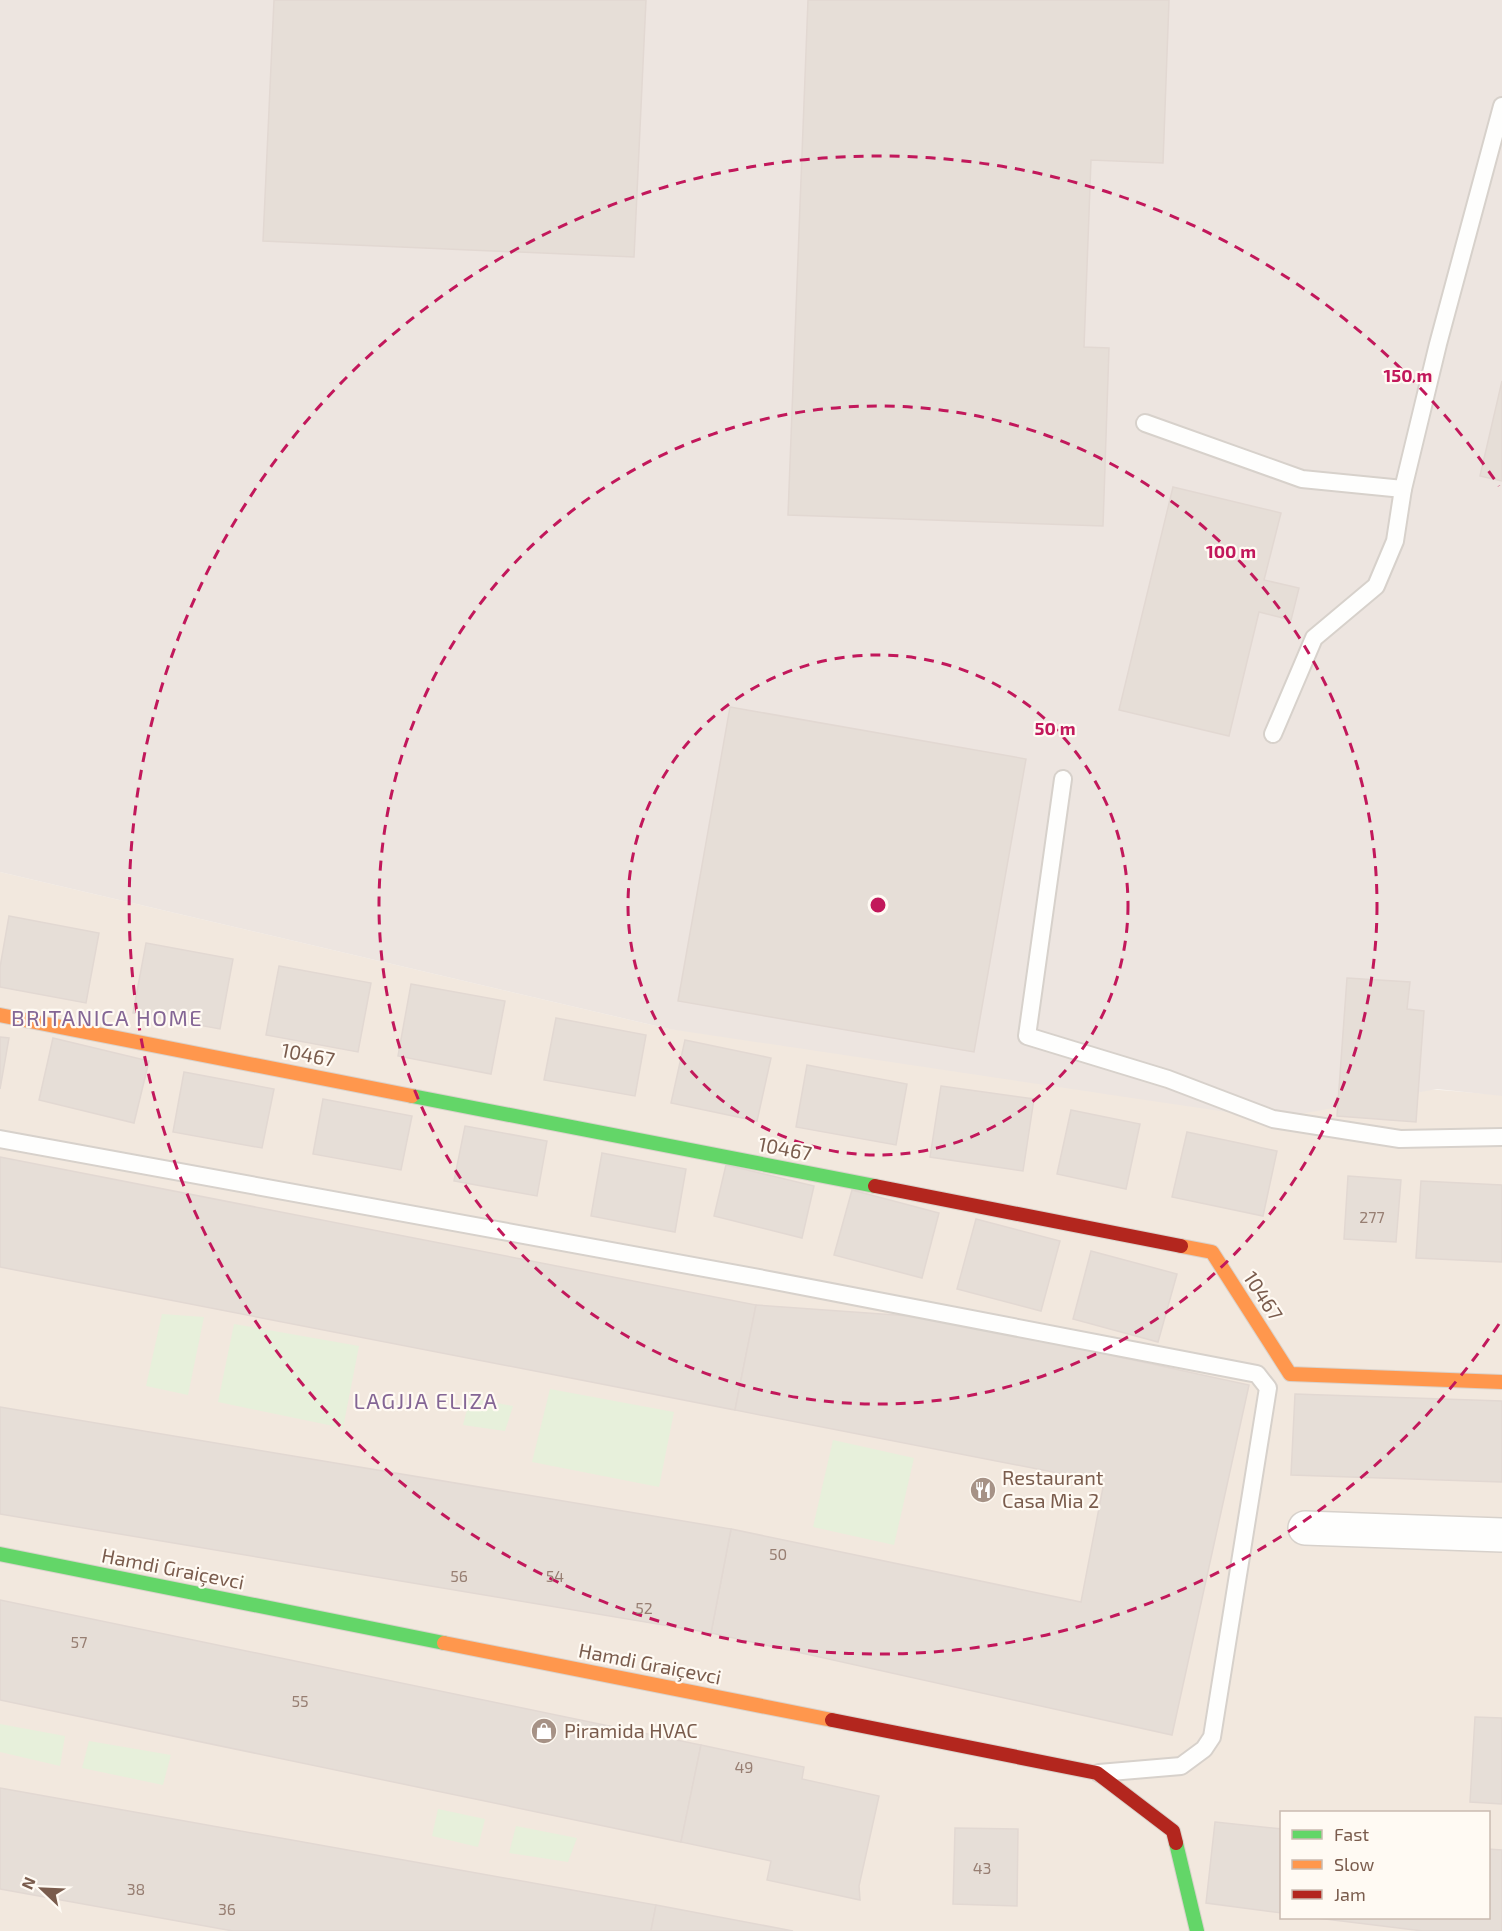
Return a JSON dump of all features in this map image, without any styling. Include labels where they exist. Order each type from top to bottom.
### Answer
[{"type":"street","name":"10467","points":[[0,1015],[1212,1252],[1290,1374],[1502,1382]]},
{"type":"street","points":[[1305,1528],[1502,1535]]},
{"type":"street","name":"Hamdi Graiçevci","points":[[0,1554],[1097,1773],[1173,1831],[1197,1931]]},
{"type":"lane","points":[[1273,734],[1314,638],[1376,586],[1395,541],[1403,489],[1438,344],[1502,106]]},
{"type":"lane","points":[[1145,423],[1302,479],[1403,489]]},
{"type":"lane","points":[[1063,779],[1027,1036],[1168,1079],[1273,1119],[1400,1139],[1502,1137]]},
{"type":"lane","points":[[0,1139],[752,1277],[1257,1374],[1268,1388],[1212,1737],[1203,1749],[1181,1766],[1097,1773]]},
{"type":"shaded area","points":[[0,0],[1502,0],[1502,1096],[1437,1089],[1273,1119],[669,1029],[0,872]]},
{"type":"shaded area","points":[[0,872],[669,1029],[1502,1095],[1502,1931],[0,1931]]},
{"type":"green space","points":[[162,1314],[204,1317],[188,1395],[146,1386]]},
{"type":"green space","points":[[234,1324],[359,1346],[343,1428],[218,1402]]},
{"type":"green space","points":[[550,1389],[674,1412],[659,1487],[532,1462]]},
{"type":"green space","points":[[470,1398],[513,1406],[505,1431],[463,1425]]},
{"type":"green space","points":[[833,1440],[914,1458],[894,1545],[813,1527]]},
{"type":"green space","points":[[0,1724],[65,1736],[60,1766],[0,1752]]},
{"type":"green space","points":[[89,1741],[171,1755],[163,1785],[82,1768]]},
{"type":"green space","points":[[438,1809],[485,1819],[478,1847],[432,1836]]},
{"type":"green space","points":[[516,1826],[577,1838],[568,1862],[509,1853]]},
{"type":"building","points":[[274,0],[646,0],[634,257],[263,241]]},
{"type":"building","points":[[808,0],[1169,0],[1163,163],[1091,160],[1084,347],[1109,348],[1103,526],[788,515]]},
{"type":"building","points":[[1502,381],[1502,481],[1480,476]]},
{"type":"building","points":[[1173,487],[1281,513],[1264,580],[1299,588],[1291,620],[1259,612],[1229,736],[1119,710]]},
{"type":"building","points":[[730,707],[1026,759],[974,1052],[678,1001]]},
{"type":"building","points":[[9,916],[99,933],[86,1003],[0,987],[0,967]]},
{"type":"building","points":[[146,943],[233,959],[220,1029],[133,1013]]},
{"type":"building","points":[[279,966],[371,983],[358,1052],[266,1035]]},
{"type":"building","points":[[1347,978],[1410,982],[1407,1009],[1424,1011],[1416,1122],[1337,1116]]},
{"type":"building","points":[[411,984],[505,1001],[491,1074],[398,1056]]},
{"type":"building","points":[[556,1018],[646,1035],[635,1096],[544,1080]]},
{"type":"building","points":[[0,1037],[9,1038],[0,1089]]},
{"type":"building","points":[[53,1038],[149,1061],[134,1123],[39,1100]]},
{"type":"building","points":[[685,1040],[771,1058],[757,1121],[671,1103]]},
{"type":"building","points":[[807,1065],[907,1084],[896,1145],[796,1127]]},
{"type":"building","points":[[184,1072],[274,1089],[262,1148],[173,1132]]},
{"type":"building","points":[[941,1086],[1034,1099],[1023,1171],[930,1157]]},
{"type":"building","points":[[323,1099],[412,1116],[401,1170],[313,1154]]},
{"type":"building","points":[[1071,1110],[1140,1124],[1126,1189],[1057,1174]]},
{"type":"building","points":[[465,1126],[547,1141],[537,1196],[454,1181]]},
{"type":"building","points":[[1187,1132],[1277,1151],[1263,1216],[1172,1197]]},
{"type":"building","points":[[602,1153],[686,1169],[675,1232],[591,1216]]},
{"type":"building","points":[[0,1157],[756,1305],[735,1410],[0,1267]]},
{"type":"building","points":[[726,1165],[814,1186],[802,1238],[714,1216]]},
{"type":"building","points":[[1348,1176],[1401,1180],[1396,1242],[1344,1239]]},
{"type":"building","points":[[1421,1181],[1502,1185],[1502,1262],[1416,1258]]},
{"type":"building","points":[[852,1190],[939,1213],[922,1278],[834,1255]]},
{"type":"building","points":[[976,1219],[1060,1241],[1041,1311],[957,1289]]},
{"type":"building","points":[[1091,1251],[1177,1274],[1158,1342],[1073,1319]]},
{"type":"building","points":[[756,1305],[938,1318],[1249,1385],[1172,1735],[711,1633],[731,1529],[1081,1602],[1104,1482],[735,1410]]},
{"type":"building","points":[[1295,1394],[1502,1401],[1502,1482],[1291,1475]]},
{"type":"building","points":[[0,1407],[731,1529],[711,1633],[0,1514]]},
{"type":"building","points":[[0,1600],[701,1745],[681,1842],[0,1700]]},
{"type":"building","points":[[1475,1717],[1502,1718],[1502,1804],[1470,1802]]},
{"type":"building","points":[[701,1745],[804,1767],[802,1779],[879,1796],[859,1886],[860,1900],[767,1880],[771,1861],[681,1842]]},
{"type":"building","points":[[0,1788],[656,1905],[651,1931],[233,1931],[0,1889]]},
{"type":"building","points":[[1215,1822],[1280,1829],[1280,1913],[1206,1903]]},
{"type":"building","points":[[955,1828],[1018,1829],[1017,1906],[953,1904]]},
{"type":"building","points":[[1490,1849],[1502,1850],[1502,1931],[1423,1931],[1325,1919],[1490,1919]]},
{"type":"building","points":[[656,1905],[793,1931],[651,1931]]},
{"type":"traffic: fast","points":[[412,1096],[875,1186]]},
{"type":"traffic: fast","points":[[0,1554],[444,1643]]},
{"type":"traffic: fast","points":[[1176,1843],[1197,1931]]},
{"type":"traffic: slow","points":[[0,1015],[412,1096]]},
{"type":"traffic: slow","points":[[1181,1246],[1212,1252],[1290,1374],[1502,1382]]},
{"type":"traffic: slow","points":[[444,1643],[832,1720]]},
{"type":"traffic: jam","points":[[875,1186],[1181,1246]]},
{"type":"traffic: jam","points":[[832,1720],[1097,1773],[1173,1831],[1176,1843]]},
{"type":"place","name":"Restaurant Casa Mia 2","points":[[983,1490]]},
{"type":"place","name":"Piramida HVAC","points":[[544,1731]]},
{"type":"district","name":"BRITANICA HOME","points":[[107,1018]]},
{"type":"district","name":"LAGJJA ELIZA","points":[[426,1401]]}]
